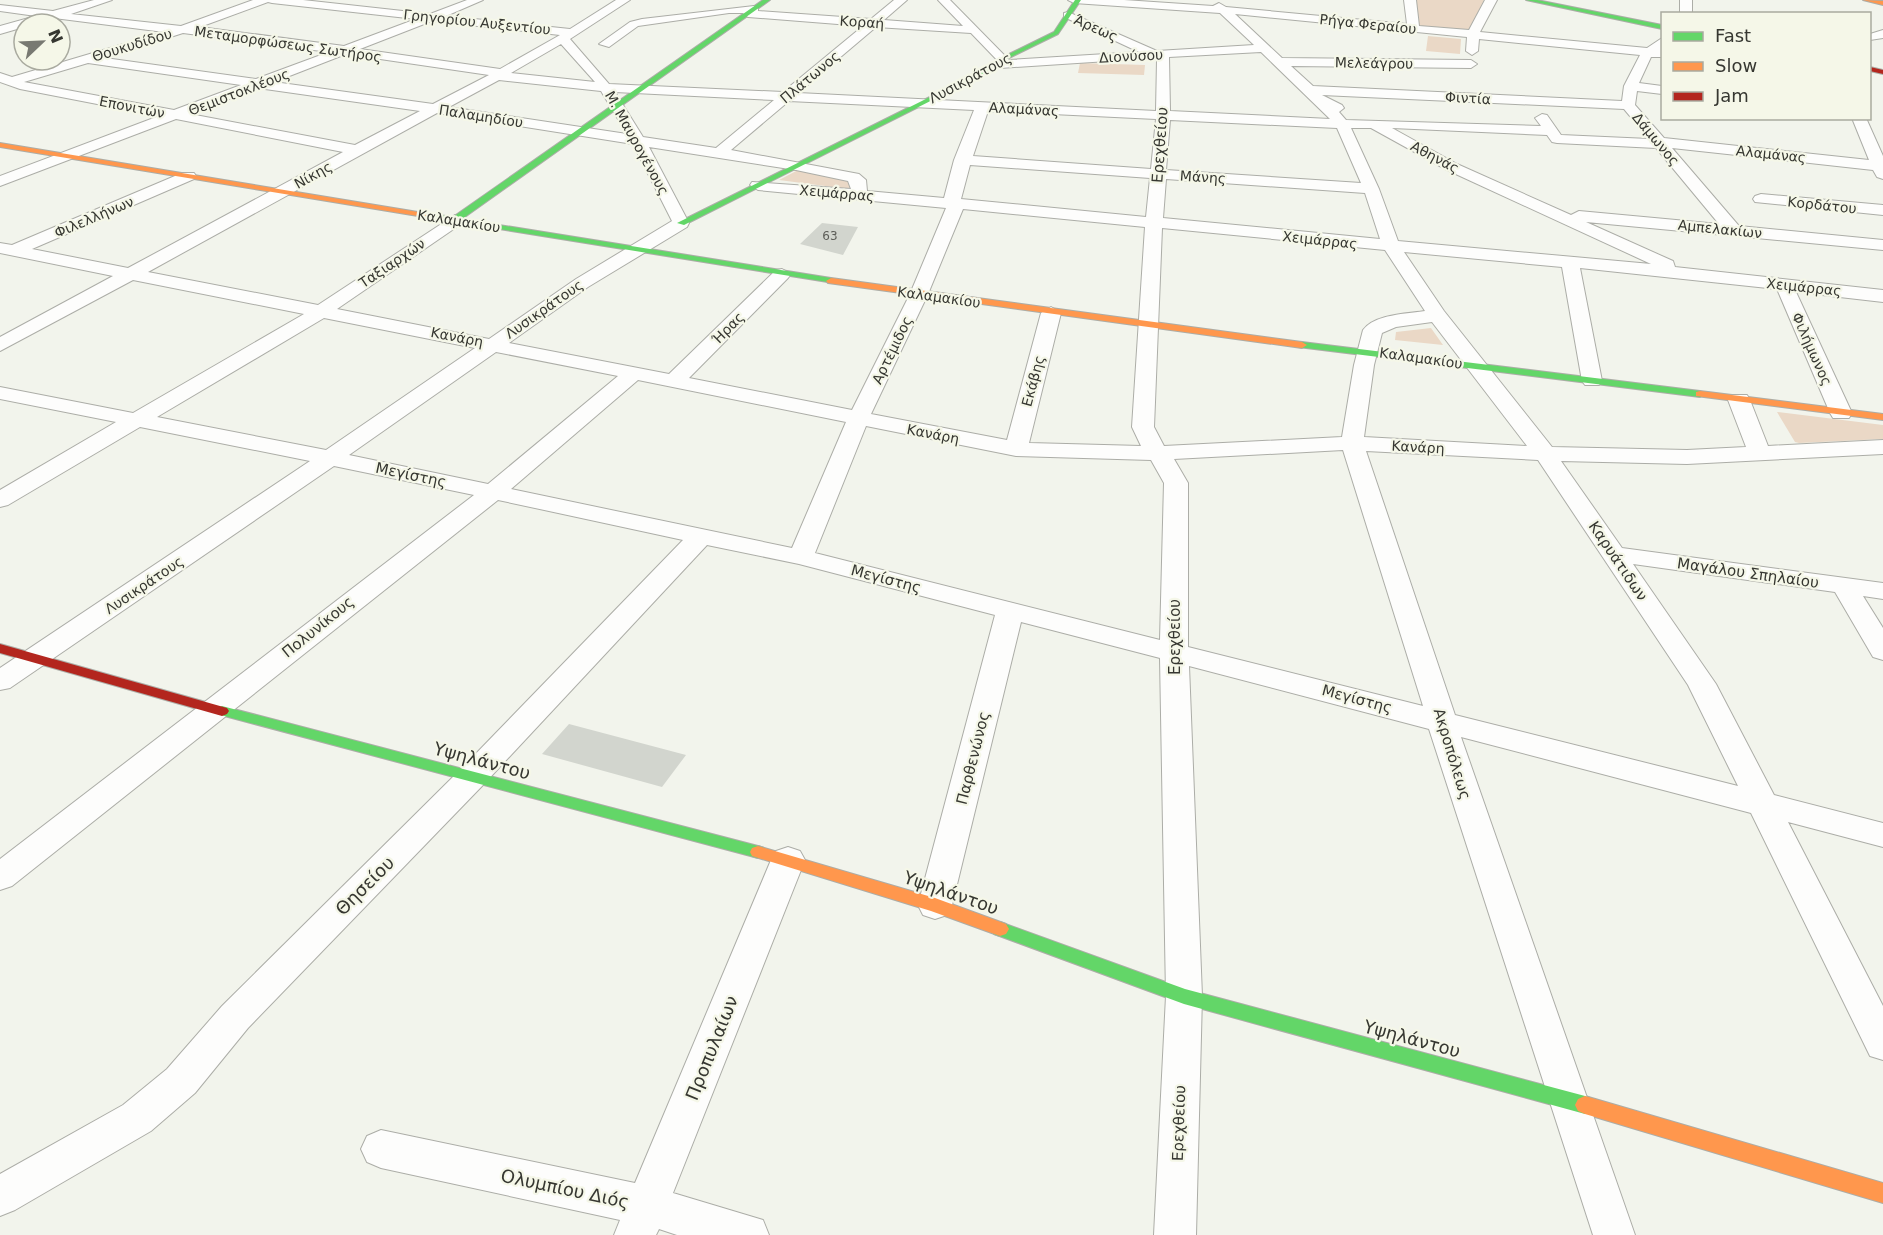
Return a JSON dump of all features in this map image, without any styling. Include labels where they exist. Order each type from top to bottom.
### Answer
[{"type":"street","points":[[63,12],[106,0]]},
{"type":"street","name":"Θουκυδίδου","points":[[4,81],[88,59],[180,30],[263,0]]},
{"type":"street","name":"Γρηγορίου Αυξεντίου","points":[[272,0],[570,36]]},
{"type":"street","points":[[302,15],[336,8],[357,0]]},
{"type":"street","name":"Θεμιστοκλέους","points":[[0,181],[177,116],[477,0]]},
{"type":"street","name":"Νίκης","points":[[0,345],[502,74],[570,36],[624,0]]},
{"type":"street","name":"Πλάτωνος","points":[[719,153],[901,0]]},
{"type":"street","points":[[945,0],[1002,62]]},
{"type":"street","name":"Ρήγα Φεραίου","points":[[1074,0],[1224,9],[1656,52]]},
{"type":"street","name":"Λυσικράτους","points":[[0,681],[634,249],[681,223],[1047,40],[1056,33],[1078,0]]},
{"type":"street","name":"Αθηνάς","points":[[1213,0],[1314,95],[1452,167],[1684,273]]},
{"type":"street","points":[[1410,0],[1413,28]]},
{"type":"street","points":[[1470,81],[1473,34],[1491,0]]},
{"type":"street","points":[[1528,0],[1661,27]]},
{"type":"street","points":[[1537,0],[1568,8]]},
{"type":"street","name":"Κοραή","points":[[605,44],[634,24],[642,22],[762,6],[873,23],[975,30]]},
{"type":"street","name":"Ταξιαρχών","points":[[0,500],[322,311],[762,6]]},
{"type":"street","name":"Μεταμορφώσεως Σωτήρος","points":[[0,8],[30,12]]},
{"type":"street","name":"Άρεως","points":[[1068,15],[1157,54]]},
{"type":"street","name":"Μεταμορφώσεως Σωτήρος","points":[[72,17],[221,33],[502,74]]},
{"type":"street","points":[[1325,19],[1335,36]]},
{"type":"street","points":[[221,33],[256,25]]},
{"type":"street","name":"Μ. Μαυρογένους","points":[[570,36],[579,53],[618,105],[681,223]]},
{"type":"street","name":"Διονύσου","points":[[1002,62],[1263,48]]},
{"type":"street","name":"Δάμωνος","points":[[1656,52],[1631,86],[1628,105],[1734,231]]},
{"type":"street","name":"Ερεχθείου","points":[[1157,54],[1163,58],[1163,116],[1157,174],[1143,427],[1148,443],[1171,466],[1176,483],[1174,651],[1184,996],[1175,1235]]},
{"type":"street","name":"Μελεάγρου","points":[[1277,62],[1347,58],[1470,81]]},
{"type":"street","name":"Παλαμηδίου","points":[[88,59],[435,109],[796,165],[853,177],[858,180],[860,195]]},
{"type":"street","name":"Αλαμάνας","points":[[502,74],[607,88],[1163,116],[1373,124],[1553,135],[1661,143],[1882,169]]},
{"type":"street","name":"Επονιτών","points":[[4,81],[358,150]]},
{"type":"street","name":"Φιντία","points":[[1314,95],[1470,81],[1531,101],[1628,105]]},
{"type":"street","points":[[1631,86],[1661,90]]},
{"type":"street","name":"Καρυάτιδων","points":[[1314,95],[1342,124],[1371,189],[1392,247],[1437,315],[1545,454],[1702,684],[1883,1044]]},
{"type":"street","points":[[1531,101],[1553,135]]},
{"type":"street","name":"Αρτέμιδος","points":[[801,557],[858,420],[920,294],[955,211],[952,196],[962,160],[982,107]]},
{"type":"street","points":[[1860,120],[1882,169]]},
{"type":"street","name":"Καλαμακίου","points":[[0,145],[782,274],[1051,313],[1883,417]]},
{"type":"street","name":"Μάνης","points":[[962,160],[1371,189]]},
{"type":"street","name":"Φιλελλήνων","points":[[4,252],[188,176]]},
{"type":"street","name":"Χειμάρρας","points":[[758,185],[1684,273],[1883,296]]},
{"type":"street","name":"Κορδάτου","points":[[1761,199],[1883,210]]},
{"type":"street","name":"Αμπελακίων","points":[[1556,214],[1883,245]]},
{"type":"street","name":"Κανάρη","points":[[4,252],[133,273],[494,344],[858,420],[1016,449],[1158,453],[1352,443],[1545,454],[1688,457],[1883,447]]},
{"type":"street","points":[[1570,262],[1592,381]]},
{"type":"street","name":"Ήρας","points":[[674,381],[782,274]]},
{"type":"street","name":"Φιλήμωνος","points":[[1784,285],[1841,413]]},
{"type":"street","name":"Εκάβης","points":[[1016,449],[1051,313]]},
{"type":"street","name":"Ακροπόλεως","points":[[1437,315],[1380,325],[1373,330],[1352,443],[1442,721],[1448,746],[1614,1235]]},
{"type":"street","name":"Πολυνίκους","points":[[0,876],[492,493],[633,374]]},
{"type":"street","name":"Μεγίστης","points":[[0,393],[330,458],[801,557],[1883,835]]},
{"type":"street","points":[[1739,400],[1760,455]]},
{"type":"street","name":"Θησείου","points":[[0,1196],[137,1118],[181,1081],[235,1017],[472,777],[700,537]]},
{"type":"street","name":"Μαγάλου Σπηλαίου","points":[[1613,554],[1883,591]]},
{"type":"street","points":[[1844,586],[1883,651]]},
{"type":"street","name":"Παρθενώνος","points":[[935,906],[1010,611]]},
{"type":"street","name":"Υψηλάντου","points":[[0,648],[215,709],[788,860],[935,906],[1184,996],[1570,1100],[1883,1193]]},
{"type":"street","name":"Προπυλαίων","points":[[641,1221],[788,860]]},
{"type":"street","name":"Ολυμπίου Διός","points":[[381,1149],[641,1221],[748,1235]]},
{"type":"shaded area","points":[[1414,0],[1484,0],[1469,31],[1419,27]]},
{"type":"shaded area","points":[[1428,36],[1461,39],[1460,54],[1426,51]]},
{"type":"shaded area","points":[[1080,63],[1145,65],[1144,75],[1078,73]]},
{"type":"shaded area","points":[[800,169],[849,178],[851,187],[848,189],[779,180]]},
{"type":"shaded area","points":[[1431,328],[1443,345],[1395,340],[1396,332]]},
{"type":"shaded area","points":[[1777,412],[1883,425],[1883,439],[1795,442]]},
{"type":"building","points":[[822,223],[858,227],[843,255],[800,244]]},
{"type":"building","points":[[569,724],[686,755],[662,787],[542,754]]},
{"type":"traffic: fast","points":[[455,220],[767,0]]},
{"type":"traffic: fast","points":[[681,223],[1000,64],[1003,59],[1056,33],[1078,0]]},
{"type":"traffic: fast","points":[[1529,0],[1661,27]]},
{"type":"traffic: fast","points":[[424,215],[831,281]]},
{"type":"traffic: fast","points":[[1302,345],[1700,394]]},
{"type":"traffic: fast","points":[[222,711],[758,852]]},
{"type":"traffic: fast","points":[[1000,929],[1184,996],[1585,1105]]},
{"type":"traffic: slow","points":[[1866,0],[1883,3]]},
{"type":"traffic: slow","points":[[0,145],[424,215]]},
{"type":"traffic: slow","points":[[831,281],[1302,345]]},
{"type":"traffic: slow","points":[[1700,394],[1883,417]]},
{"type":"traffic: slow","points":[[758,852],[935,905],[1000,929]]},
{"type":"traffic: slow","points":[[1585,1105],[1883,1193]]},
{"type":"traffic: jam","points":[[1871,69],[1883,72]]},
{"type":"traffic: jam","points":[[0,648],[222,711]]}]
